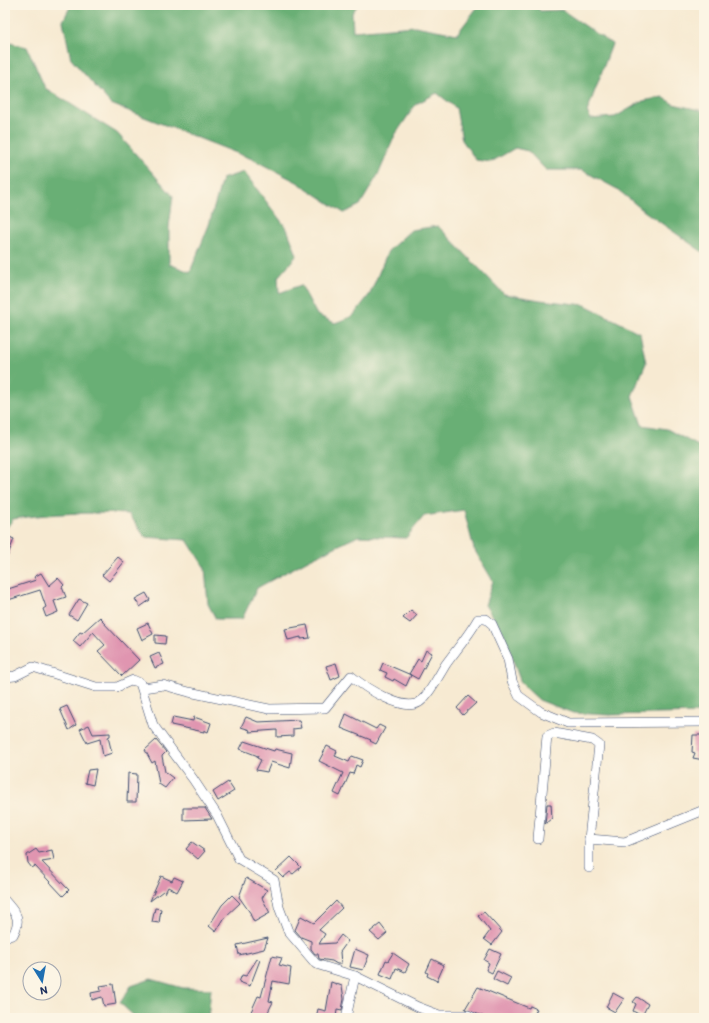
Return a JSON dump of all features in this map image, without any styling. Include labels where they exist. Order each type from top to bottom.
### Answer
[{"type":"street","points":[[143,688],[164,685],[189,692],[269,709],[326,708],[351,676],[361,684],[387,699],[409,704],[422,700],[454,652],[472,631],[478,619],[486,619],[492,624],[508,659],[512,681],[519,696],[541,712],[568,723],[704,722]]},
{"type":"street","points":[[5,677],[15,676],[33,667],[96,687],[117,687],[133,680],[140,683],[143,688],[145,704],[153,725],[193,778],[217,815],[239,858],[274,880],[279,907],[288,932],[316,964],[355,976],[418,1007],[439,1015],[468,1015],[474,1018]]},
{"type":"street","points":[[538,839],[547,736],[554,733],[592,740],[599,745],[590,839],[589,868]]},
{"type":"street","points":[[590,839],[625,842],[704,810]]},
{"type":"street","points":[[5,901],[18,917],[18,926],[13,935],[5,937]]},
{"type":"street","points":[[346,1018],[355,976]]},
{"type":"green space","points":[[71,5],[358,5],[352,13],[353,31],[415,26],[457,34],[479,5],[536,5],[540,11],[562,10],[612,44],[587,112],[591,119],[615,117],[643,101],[663,97],[673,104],[704,111],[704,253],[644,211],[617,189],[582,170],[546,170],[528,151],[515,148],[491,162],[476,160],[462,140],[456,108],[437,93],[416,104],[395,135],[379,173],[360,205],[344,213],[297,182],[252,159],[111,104],[71,59],[63,21]]},
{"type":"green space","points":[[6,42],[27,47],[45,88],[117,133],[173,196],[169,227],[169,264],[190,272],[209,225],[222,179],[244,172],[287,229],[297,255],[278,277],[279,293],[301,285],[317,315],[335,323],[353,316],[370,294],[388,251],[411,230],[438,226],[504,294],[585,305],[640,333],[646,363],[632,396],[642,425],[667,429],[704,449],[704,713],[608,715],[573,713],[539,700],[521,683],[504,634],[485,605],[493,581],[474,549],[464,510],[424,516],[406,538],[358,536],[310,559],[257,588],[242,619],[216,619],[208,604],[205,568],[187,540],[145,537],[129,514],[99,513],[42,515],[13,519],[5,530]]},
{"type":"green space","points":[[151,979],[183,988],[211,989],[208,1018],[136,1018],[120,1003],[131,986]]},
{"type":"building","points":[[5,535],[14,539],[6,560],[5,560]]},
{"type":"building","points":[[118,557],[124,562],[109,581],[102,575]]},
{"type":"building","points":[[41,573],[49,586],[58,578],[64,585],[62,587],[66,597],[54,601],[58,612],[46,617],[43,609],[46,607],[40,590],[5,601],[5,590],[36,580],[34,577]]},
{"type":"building","points":[[146,593],[150,600],[140,607],[135,599]]},
{"type":"building","points":[[79,599],[87,603],[77,620],[69,615]]},
{"type":"building","points":[[411,610],[417,615],[410,623],[403,618]]},
{"type":"building","points":[[100,617],[103,620],[102,621],[139,660],[122,676],[98,651],[105,645],[93,632],[80,647],[73,641],[80,632],[82,633]]},
{"type":"building","points":[[148,623],[153,634],[142,640],[137,628]]},
{"type":"building","points":[[307,625],[310,638],[301,639],[301,637],[288,640],[285,629]]},
{"type":"building","points":[[155,635],[166,636],[165,644],[155,643]]},
{"type":"building","points":[[426,650],[432,653],[418,679],[409,674],[418,659],[421,661]]},
{"type":"building","points":[[159,653],[164,664],[155,668],[150,657]]},
{"type":"building","points":[[336,663],[340,676],[331,680],[326,666]]},
{"type":"building","points":[[383,663],[411,675],[406,686],[394,679],[393,681],[385,677],[387,673],[380,670]]},
{"type":"building","points":[[468,696],[476,703],[463,715],[457,708]]},
{"type":"building","points":[[67,706],[76,725],[69,730],[60,709]]},
{"type":"building","points":[[346,714],[376,729],[379,725],[385,728],[376,744],[370,741],[371,740],[341,728]]},
{"type":"building","points":[[173,717],[193,721],[194,717],[211,723],[208,732],[204,730],[204,732],[171,725]]},
{"type":"building","points":[[246,717],[258,722],[299,720],[301,728],[293,729],[293,736],[277,737],[277,730],[249,732],[250,730],[241,727]]},
{"type":"building","points":[[89,725],[93,734],[110,733],[110,736],[108,737],[112,753],[103,756],[100,739],[87,743],[80,729]]},
{"type":"building","points":[[693,735],[704,735],[704,760],[693,758],[695,753],[692,752]]},
{"type":"building","points":[[156,740],[166,752],[162,756],[165,772],[173,778],[165,788],[159,784],[155,761],[152,763],[145,750]]},
{"type":"building","points":[[244,741],[274,751],[275,749],[292,753],[290,768],[271,762],[267,772],[256,770],[261,760],[257,758],[258,756],[240,749]]},
{"type":"building","points":[[327,746],[337,751],[335,756],[349,762],[352,756],[363,760],[360,767],[356,765],[353,774],[350,773],[340,796],[334,793],[343,773],[319,761]]},
{"type":"building","points":[[96,769],[93,785],[85,783],[88,770]]},
{"type":"building","points":[[128,773],[137,774],[136,802],[127,802]]},
{"type":"building","points":[[228,782],[234,791],[218,801],[213,792]]},
{"type":"building","points":[[547,804],[551,804],[552,818],[545,824]]},
{"type":"building","points":[[183,808],[205,808],[212,819],[183,820]]},
{"type":"building","points":[[192,842],[205,851],[198,859],[186,849]]},
{"type":"building","points":[[36,849],[39,853],[52,850],[54,860],[42,862],[69,890],[63,896],[35,866],[32,868],[28,863],[27,855]]},
{"type":"building","points":[[291,857],[301,867],[293,874],[290,872],[283,878],[276,871]]},
{"type":"building","points":[[161,876],[172,881],[174,877],[183,881],[177,892],[168,887],[165,893],[163,891],[150,901]]},
{"type":"building","points":[[246,878],[267,890],[262,898],[270,913],[254,922],[251,914],[239,897]]},
{"type":"building","points":[[232,895],[240,903],[225,917],[216,932],[209,926],[222,905]]},
{"type":"building","points":[[336,901],[342,908],[319,930],[325,934],[319,944],[335,943],[341,935],[348,941],[340,952],[341,964],[319,959],[318,954],[315,954],[311,949],[311,941],[301,937],[295,930],[301,916],[314,923]]},
{"type":"building","points":[[155,908],[161,909],[159,923],[152,922]]},
{"type":"building","points":[[484,912],[502,932],[492,945],[484,939],[490,931],[478,916]]},
{"type":"building","points":[[380,924],[387,933],[379,940],[370,932]]},
{"type":"building","points":[[268,938],[264,949],[239,955],[237,945]]},
{"type":"building","points":[[355,949],[369,955],[363,970],[350,967]]},
{"type":"building","points":[[490,949],[501,954],[492,973],[486,970],[489,963],[484,960]]},
{"type":"building","points":[[393,953],[409,964],[405,972],[396,968],[392,979],[380,974],[386,960],[388,961]]},
{"type":"building","points":[[272,956],[282,958],[279,965],[291,968],[289,984],[273,981],[269,1001],[273,1002],[265,1018],[257,1018],[250,1014],[258,996],[261,997]]},
{"type":"building","points":[[257,959],[260,960],[250,986],[239,982],[242,975],[246,976]]},
{"type":"building","points":[[432,959],[444,965],[437,981],[427,976],[428,973],[426,972]]},
{"type":"building","points":[[497,971],[511,978],[507,986],[493,979]]},
{"type":"building","points":[[331,982],[342,986],[344,999],[342,1010],[337,1009],[336,1018],[316,1018],[318,1009],[326,1011]]},
{"type":"building","points":[[113,984],[116,1004],[104,1006],[102,997],[92,1000],[91,993],[101,991],[100,986]]},
{"type":"building","points":[[478,987],[529,1008],[530,1006],[537,1009],[532,1018],[487,1018],[465,1009]]},
{"type":"building","points":[[613,993],[624,999],[615,1012],[606,1007]]},
{"type":"building","points":[[637,997],[648,1004],[642,1016],[633,1011],[636,1004],[633,1002]]}]
